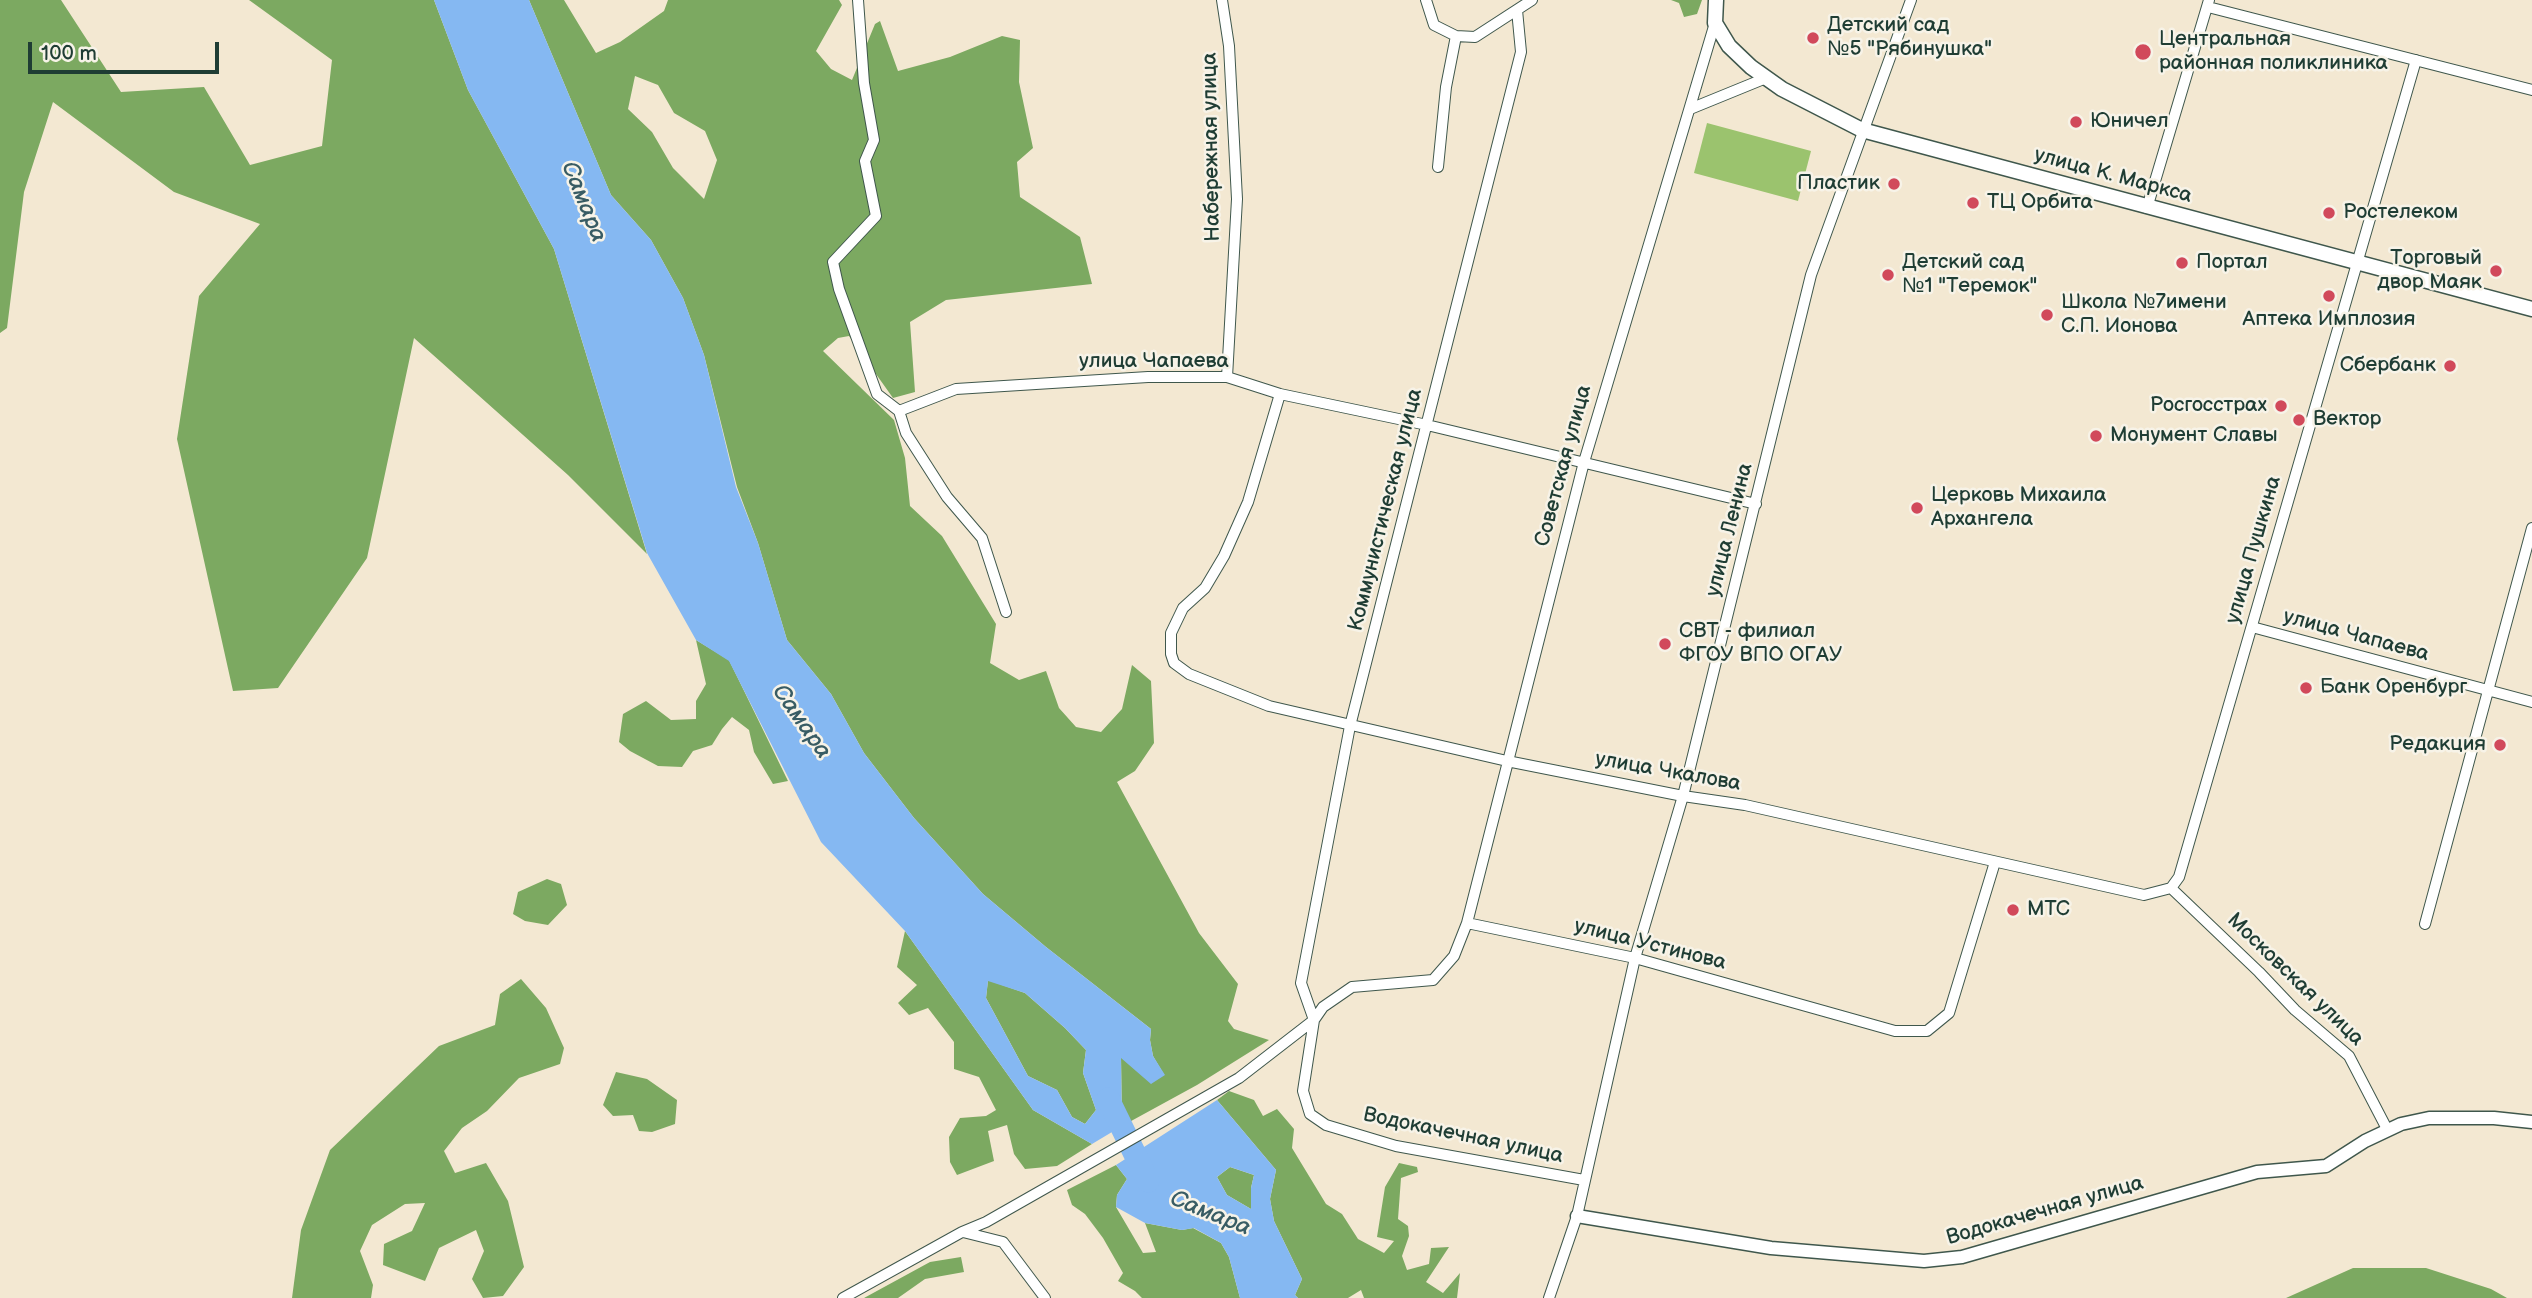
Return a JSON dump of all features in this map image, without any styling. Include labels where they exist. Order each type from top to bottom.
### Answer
[{"type":"main road","points":[[1715,23],[1716,0]]},
{"type":"main road","name":"улица К. Маркса","points":[[1715,23],[1728,46],[1766,78],[1862,130],[2532,309]]},
{"type":"street","points":[[858,0],[864,83],[874,140],[865,161],[876,216],[833,262],[839,289],[877,394],[899,411],[906,433],[947,497],[982,538],[1006,612]]},
{"type":"street","name":"Набережная улица","points":[[1222,0],[1229,46],[1237,199],[1227,377]]},
{"type":"street","points":[[1426,0],[1434,25],[1456,36],[1475,37],[1532,0]]},
{"type":"street","name":"улица Ленина","points":[[1549,1298],[1577,1216],[1635,958],[1683,796],[1811,275],[1911,0]]},
{"type":"street","points":[[2147,208],[2208,3],[2532,90]]},
{"type":"street","name":"Коммунистическая улица","points":[[1314,1020],[1301,983],[1350,726],[1521,52],[1517,10]]},
{"type":"street","name":"Советская улица","points":[[1467,923],[1584,462],[1715,23]]},
{"type":"street","points":[[1438,167],[1446,87],[1456,36]]},
{"type":"street","name":"улица Пушкина","points":[[2171,888],[2179,877],[2416,60]]},
{"type":"street","points":[[1690,109],[1766,78]]},
{"type":"street","name":"улица Чапаева","points":[[899,411],[956,389],[1135,378],[1227,377],[1280,394],[1427,425],[1756,504]]},
{"type":"street","name":"улица Чкалова","points":[[1280,394],[1248,502],[1224,556],[1205,588],[1183,608],[1171,634],[1174,663],[1189,674],[1269,706],[1507,761],[1683,796],[1745,805],[2144,895],[2171,888]]},
{"type":"street","points":[[2425,924],[2532,528]]},
{"type":"street","name":"улица Чапаева","points":[[2252,627],[2532,702]]},
{"type":"street","name":"улица Устинова","points":[[1467,923],[1635,958],[1895,1031],[1927,1031],[1949,1013],[1995,862]]},
{"type":"street","name":"Московская улица","points":[[2171,888],[2295,1010],[2349,1056],[2387,1129]]},
{"type":"street","points":[[843,1298],[962,1232],[986,1222],[1239,1077],[1314,1020],[1323,1007],[1352,987],[1433,980],[1454,956],[1467,923]]},
{"type":"street","name":"Водокачечная улица","points":[[1314,1020],[1303,1091],[1310,1114],[1326,1125],[1396,1146],[1584,1180]]},
{"type":"street","points":[[2387,1129],[2429,1118],[2494,1118],[2532,1122]]},
{"type":"street","name":"Водокачечная улица","points":[[1577,1216],[1771,1248],[1924,1261],[1949,1259],[2257,1172],[2326,1166],[2387,1129]]},
{"type":"street","points":[[962,1232],[1003,1242],[1045,1298]]},
{"type":"green space","points":[[0,0],[61,0],[121,92],[204,87],[250,165],[322,146],[332,60],[249,0],[434,0],[468,90],[554,249],[647,554],[568,475],[414,338],[367,558],[278,688],[233,691],[177,439],[199,296],[260,224],[174,192],[53,102],[24,192],[7,328],[0,333]]},
{"type":"green space","points":[[529,0],[564,0],[596,53],[620,42],[664,11],[668,0],[839,0],[842,5],[816,51],[831,69],[852,80],[875,24],[880,21],[898,71],[950,57],[1002,36],[1020,40],[1019,82],[1033,148],[1017,162],[1020,197],[1080,237],[1092,284],[946,300],[910,322],[915,392],[893,398],[849,336],[838,338],[823,351],[894,420],[905,458],[910,506],[942,536],[996,624],[990,663],[1019,680],[1046,671],[1059,708],[1076,727],[1101,732],[1122,709],[1132,665],[1151,681],[1154,743],[1135,771],[1117,782],[1199,933],[1238,984],[1228,1021],[1234,1029],[1269,1040],[1197,1085],[1122,1126],[1121,1057],[1164,1075],[1153,1056],[1151,1029],[983,894],[914,818],[864,753],[831,694],[787,640],[758,543],[737,487],[704,355],[683,298],[651,240],[611,195]],"holes":[[[635,76],[658,85],[674,113],[705,131],[717,160],[704,199],[673,168],[652,132],[628,109]]]},
{"type":"green space","points":[[1671,0],[1702,0],[1697,14],[1684,17],[1679,3]]},
{"type":"green space","points":[[1707,123],[1811,151],[1798,201],[1694,173]]},
{"type":"green space","points":[[696,640],[729,660],[788,781],[773,784],[754,752],[749,730],[732,717],[712,745],[693,751],[682,767],[658,766],[619,742],[623,714],[646,701],[671,720],[696,719],[696,701],[706,684]]},
{"type":"green space","points":[[547,879],[561,884],[567,905],[548,925],[525,921],[513,914],[518,892]]},
{"type":"green space","points":[[905,931],[1033,1110],[1092,1144],[1057,1166],[1025,1169],[1014,1154],[1007,1125],[988,1131],[994,1161],[957,1175],[950,1162],[949,1137],[960,1118],[986,1116],[996,1110],[979,1077],[954,1069],[954,1042],[928,1008],[909,1015],[898,1003],[917,985],[897,967]]},
{"type":"green space","points":[[521,979],[546,1008],[564,1048],[560,1064],[519,1078],[487,1111],[462,1128],[444,1151],[455,1173],[486,1163],[508,1201],[524,1267],[503,1296],[483,1298],[472,1279],[484,1251],[476,1230],[439,1248],[425,1281],[383,1265],[384,1244],[412,1231],[425,1203],[405,1204],[372,1225],[360,1251],[373,1285],[371,1298],[292,1298],[301,1230],[330,1150],[439,1046],[495,1025],[500,994]]},
{"type":"green space","points":[[988,980],[1025,993],[1086,1050],[1083,1073],[1096,1110],[1085,1124],[1072,1117],[1057,1090],[1028,1076],[986,998]]},
{"type":"green space","points":[[616,1072],[647,1079],[677,1100],[675,1124],[652,1132],[639,1131],[633,1115],[613,1116],[603,1105]]},
{"type":"green space","points":[[1229,1091],[1254,1100],[1263,1116],[1277,1109],[1294,1129],[1292,1148],[1326,1204],[1342,1214],[1358,1239],[1384,1253],[1394,1241],[1377,1237],[1385,1187],[1399,1163],[1417,1167],[1418,1172],[1401,1178],[1398,1219],[1408,1226],[1409,1236],[1402,1256],[1407,1270],[1429,1264],[1431,1248],[1449,1247],[1426,1282],[1443,1293],[1460,1273],[1457,1298],[1364,1298],[1361,1290],[1348,1298],[1298,1298],[1295,1295],[1302,1279],[1274,1221],[1270,1199],[1276,1170],[1217,1100]]},
{"type":"green space","points":[[1116,1165],[1127,1179],[1117,1195],[1116,1207],[1143,1253],[1156,1252],[1145,1223],[1182,1230],[1193,1228],[1221,1243],[1229,1257],[1240,1298],[1142,1298],[1118,1281],[1123,1273],[1103,1238],[1085,1214],[1072,1205],[1067,1190]]},
{"type":"green space","points":[[1230,1167],[1254,1175],[1251,1209],[1227,1195],[1217,1177]]},
{"type":"green space","points":[[961,1257],[964,1272],[925,1279],[898,1298],[864,1298],[930,1262]]},
{"type":"green space","points":[[2353,1268],[2426,1268],[2491,1289],[2507,1298],[2286,1298]]},
{"type":"water","points":[[434,0],[529,0],[611,195],[651,240],[683,298],[704,355],[736,487],[758,543],[787,640],[831,694],[864,753],[914,818],[983,894],[1151,1029],[1153,1056],[1165,1075],[1151,1084],[1121,1058],[1122,1126],[1092,1144],[1033,1110],[905,931],[821,842],[729,661],[696,640],[647,553],[554,249],[468,90]],"holes":[[[988,981],[1025,993],[1086,1050],[1083,1073],[1096,1110],[1085,1124],[1072,1117],[1057,1090],[1028,1076],[986,998]]]},
{"type":"water","points":[[1217,1100],[1276,1170],[1270,1199],[1274,1221],[1302,1279],[1295,1295],[1298,1298],[1240,1298],[1229,1257],[1221,1243],[1194,1228],[1182,1230],[1145,1223],[1116,1207],[1117,1195],[1127,1179],[1116,1165]],"holes":[[[1230,1167],[1254,1175],[1251,1209],[1227,1195],[1217,1177]]]},
{"type":"waterway","name":"Самара","points":[[1108,1099],[1148,1181]]},
{"type":"place","name":"Детский сад №5 \"Рябинушка\"","points":[[1813,38]]},
{"type":"place","name":"Центральная районная поликлиника","points":[[2143,52]]},
{"type":"place","name":"Юничел","points":[[2076,122]]},
{"type":"place","name":"Пластик","points":[[1894,184]]},
{"type":"place","name":"ТЦ Орбита","points":[[1973,203]]},
{"type":"place","name":"Ростелеком","points":[[2329,213]]},
{"type":"place","name":"Портал","points":[[2182,263]]},
{"type":"place","name":"Торговый двор Маяк","points":[[2496,271]]},
{"type":"place","name":"Детский сад №1 \"Теремок\"","points":[[1888,275]]},
{"type":"place","name":"Аптека Имплозия","points":[[2329,296]]},
{"type":"place","name":"Школа №7имени С.П. Ионова","points":[[2047,315]]},
{"type":"place","name":"Сбербанк","points":[[2450,366]]},
{"type":"place","name":"Росгосстрах","points":[[2281,406]]},
{"type":"place","name":"Вектор","points":[[2299,420]]},
{"type":"place","name":"Монумент Славы","points":[[2096,436]]},
{"type":"place","name":"Церковь Михаила Архангела","points":[[1917,508]]},
{"type":"place","name":"СВТ - филиал ФГОУ ВПО ОГАУ","points":[[1665,644]]},
{"type":"place","name":"Банк Оренбург","points":[[2306,688]]},
{"type":"place","name":"Редакция","points":[[2500,745]]},
{"type":"place","name":"МТС","points":[[2013,910]]}]
